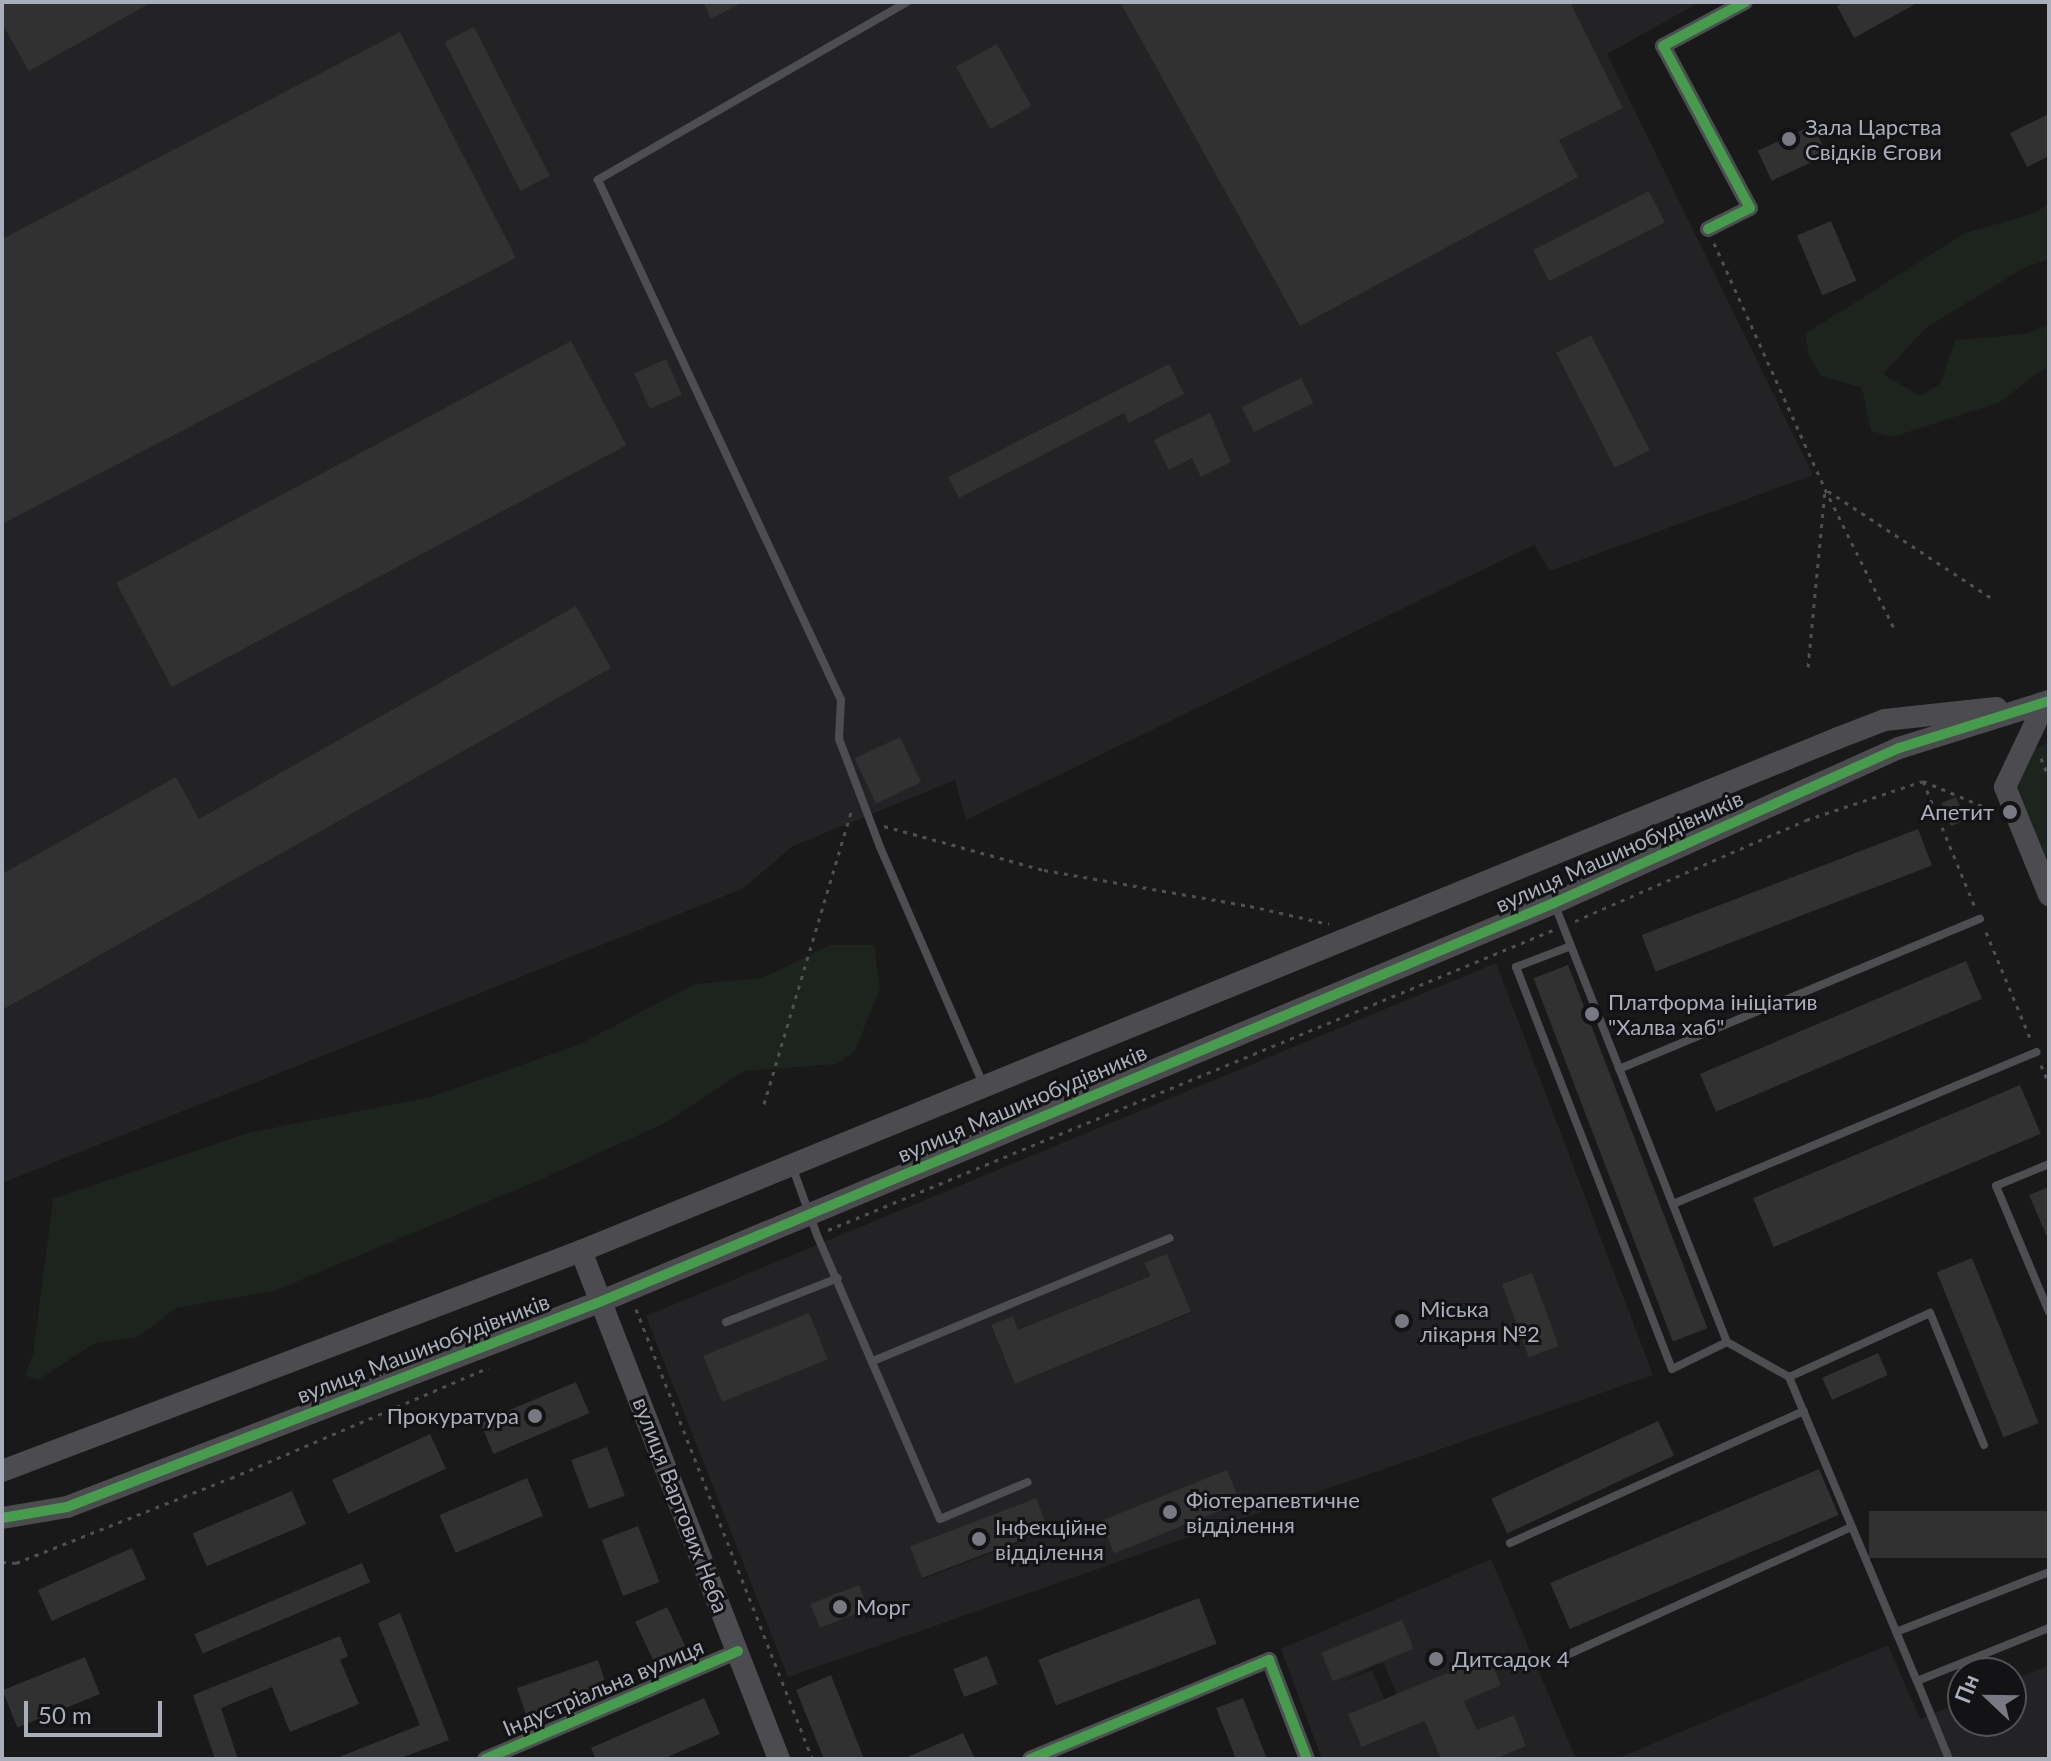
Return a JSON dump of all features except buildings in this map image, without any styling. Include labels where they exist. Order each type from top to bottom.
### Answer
[{"type":"street","points":[[1708,229],[1750,208],[1663,46],[1745,2]]},
{"type":"street","points":[[2048,704],[2005,787],[2049,895]]},
{"type":"street","name":"вулиця Машинобудівників","points":[[2,1518],[67,1507],[605,1309],[811,1213],[1554,903],[1899,748],[2048,704]]},
{"type":"street","name":"вулиця Машинобудівників","points":[[2,1471],[581,1251],[1885,720],[2048,704]]},
{"type":"street","name":"вулиця Вартових Неба","points":[[581,1251],[779,1759]]},
{"type":"street","name":"Індустріальна вулиця","points":[[485,1759],[738,1651]]},
{"type":"street","points":[[1030,1759],[1050,1755],[1269,1660],[1307,1759]]},
{"type":"lane","points":[[907,2],[598,180],[841,700],[839,739],[870,821],[984,1086]]},
{"type":"lane","points":[[1554,903],[1727,1342],[1789,1377],[1949,1759]]},
{"type":"lane","points":[[1619,1069],[1980,919]]},
{"type":"lane","points":[[1571,946],[1516,967],[1672,1369],[1727,1342]]},
{"type":"lane","points":[[1673,1204],[2036,1052]]},
{"type":"lane","points":[[2049,1164],[1996,1186],[2049,1312]]},
{"type":"lane","points":[[791,1165],[817,1235],[940,1519],[1028,1482]]},
{"type":"lane","points":[[873,1361],[1170,1238]]},
{"type":"lane","points":[[726,1322],[838,1278]]},
{"type":"lane","points":[[1789,1377],[1930,1313],[1984,1445]]},
{"type":"lane","points":[[1510,1543],[1804,1411]]},
{"type":"lane","points":[[1569,1654],[1852,1527]]},
{"type":"lane","points":[[1896,1632],[2049,1572]]},
{"type":"lane","points":[[1917,1681],[2049,1628]]},
{"type":"path","points":[[1708,229],[1825,489],[1896,632]]},
{"type":"path","points":[[1825,489],[1990,597]]},
{"type":"path","points":[[1808,667],[1825,489]]},
{"type":"path","points":[[2036,747],[2049,778]]},
{"type":"path","points":[[817,1235],[1466,968],[1806,820],[1923,781],[2019,822]]},
{"type":"path","points":[[764,1104],[858,789]]},
{"type":"path","points":[[870,821],[1044,870],[1250,906],[1362,932]]},
{"type":"path","points":[[1428,955],[1466,968]]},
{"type":"path","points":[[605,1309],[635,1306],[812,1759]]},
{"type":"path","points":[[2,1562],[16,1563],[202,1489],[492,1367]]},
{"type":"shaded area","points":[[2,2],[1700,2],[1607,54],[1813,475],[1550,571],[1534,545],[966,820],[955,780],[793,846],[742,889],[2,1183]]},
{"type":"shaded area","points":[[2049,203],[2049,259],[2022,269],[1926,328],[1883,374],[1920,396],[1940,384],[1955,340],[2025,334],[2049,325],[2049,365],[2000,402],[1893,437],[1871,431],[1862,388],[1821,376],[1809,356],[1805,334],[1965,233],[2035,213]]},
{"type":"shaded area","points":[[2049,743],[2049,872],[2004,762]]},
{"type":"shaded area","points":[[830,945],[874,945],[880,988],[855,1051],[837,1064],[744,1071],[663,1124],[535,1182],[274,1291],[176,1308],[138,1337],[95,1343],[38,1380],[25,1375],[33,1355],[53,1199],[248,1133],[431,1097],[578,1045],[695,984],[762,978]]},
{"type":"shaded area","name":"Міська лікарня №2","points":[[1496,963],[1653,1375],[788,1677],[646,1316]],"holes":[[[1167,1254],[1191,1313],[1015,1384],[991,1326],[1013,1316],[1018,1330],[1149,1276],[1145,1263]],[[1035,1498],[1048,1531],[923,1579],[911,1547]],[[859,1586],[868,1609],[821,1628],[812,1605]]]},
{"type":"shaded area","name":"Дитсадок 4","points":[[1491,1559],[1576,1759],[1496,1759],[1526,1746],[1514,1715],[1477,1730],[1464,1701],[1501,1685],[1489,1656],[1397,1695],[1383,1662],[1335,1685],[1372,1670],[1384,1699],[1349,1714],[1363,1747],[1449,1711],[1434,1742],[1441,1759],[1322,1759],[1281,1649]]},
{"type":"shaded area","points":[[1888,1645],[1920,1719],[1947,1708],[1947,1737],[2027,1737],[2027,1674],[2049,1665],[2049,1759],[1616,1759]]},
{"type":"cycle path","points":[[1708,229],[1750,208],[1663,46],[1745,2]]},
{"type":"cycle path","points":[[2,1518],[67,1507],[602,1301],[1554,903],[1899,748],[2049,701]]},
{"type":"cycle path","points":[[485,1759],[738,1651]]},
{"type":"cycle path","points":[[1030,1759],[1269,1660],[1307,1759]]},
{"type":"place","name":"Зала Царства Свідків Єгови","points":[[1789,139]]},
{"type":"place","name":"Апетит","points":[[2010,812]]},
{"type":"place","name":"Платформа ініціатив \"Халва хаб\"","points":[[1592,1014]]},
{"type":"place","name":"Міська лікарня №2","points":[[1402,1321]]},
{"type":"place","name":"Прокуратура","points":[[535,1416]]},
{"type":"place","name":"Фіотерапевтичне відділення","points":[[1170,1512]]},
{"type":"place","name":"Інфекційне відділення","points":[[979,1539]]},
{"type":"place","name":"Морг","points":[[840,1607]]},
{"type":"place","name":"Дитсадок 4","points":[[1436,1659]]}]
